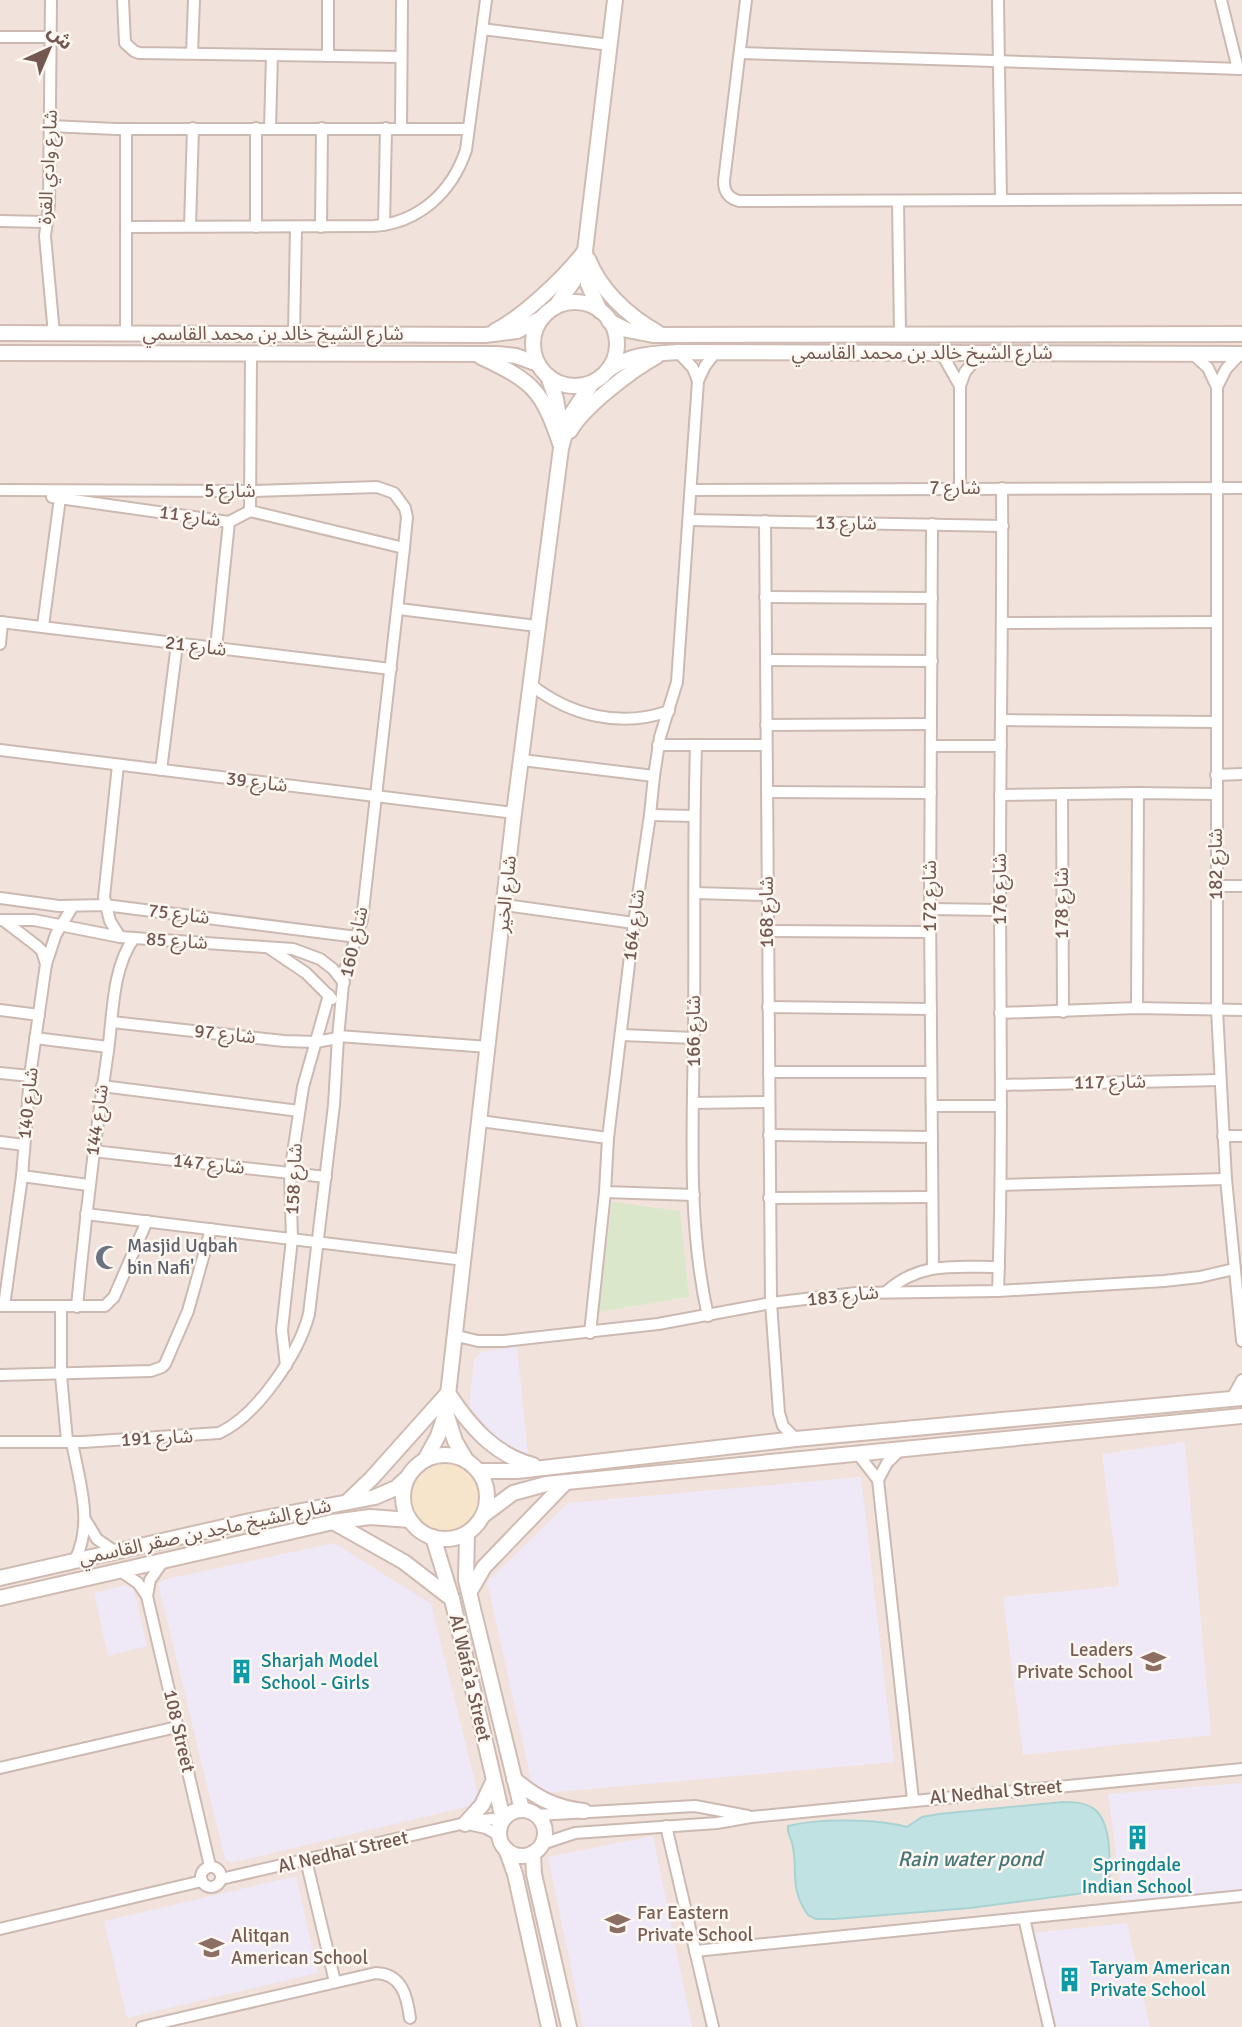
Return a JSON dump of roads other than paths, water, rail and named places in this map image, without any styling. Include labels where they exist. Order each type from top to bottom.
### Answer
[{"type":"street","name":"شارع وادي القرة","points":[[51,0],[49,206],[44,236],[54,334]]},
{"type":"street","points":[[123,0],[124,37],[129,48],[139,53],[401,57]]},
{"type":"street","points":[[192,53],[194,0]]},
{"type":"street","points":[[328,0],[328,56]]},
{"type":"street","points":[[401,128],[402,0]]},
{"type":"street","points":[[126,227],[384,225],[425,209],[446,189],[461,164],[486,0]]},
{"type":"street","points":[[548,376],[567,386],[592,383],[607,371],[614,360],[617,344],[588,284],[585,251],[615,0]]},
{"type":"street","points":[[746,0],[724,181],[727,195],[739,201],[1242,200]]},
{"type":"street","points":[[998,0],[1000,200]]},
{"type":"street","points":[[741,54],[1240,69],[1222,0]]},
{"type":"street","points":[[482,29],[610,45]]},
{"type":"street","points":[[0,37],[51,37]]},
{"type":"street","points":[[270,128],[272,55]]},
{"type":"street","points":[[50,126],[126,129],[468,129]]},
{"type":"street","points":[[190,226],[193,128]]},
{"type":"street","points":[[256,128],[256,227]]},
{"type":"street","points":[[321,227],[322,128]]},
{"type":"street","points":[[384,225],[386,128]]},
{"type":"street","points":[[126,129],[126,334]]},
{"type":"street","points":[[898,201],[900,333]]},
{"type":"street","points":[[0,221],[46,222]]},
{"type":"street","points":[[293,334],[296,227]]},
{"type":"street","points":[[561,448],[559,411],[548,376],[533,353],[533,337],[542,318],[555,307],[573,282],[585,251]]},
{"type":"street","points":[[485,335],[513,320],[567,272],[585,251]]},
{"type":"street","points":[[585,251],[599,280],[616,302],[639,322],[661,335]]},
{"type":"street","points":[[555,307],[574,302],[590,305],[604,316]]},
{"type":"street","name":"شارع الشيخ خالد بن محمد القاسمي","points":[[604,316],[637,333],[661,335],[1242,334]]},
{"type":"street","name":"شارع الشيخ خالد بن محمد القاسمي","points":[[0,333],[485,335],[517,331],[542,318]]},
{"type":"street","points":[[678,352],[693,368],[698,381]]},
{"type":"street","name":"شارع الشيخ خالد بن محمد القاسمي","points":[[607,371],[628,359],[678,352],[1241,355]]},
{"type":"street","name":"شارع الشيخ خالد بن محمد القاسمي","points":[[0,353],[477,354],[516,356],[538,364]]},
{"type":"street","points":[[561,448],[578,419],[635,370],[663,353]]},
{"type":"street","points":[[698,381],[715,353]]},
{"type":"street","points":[[250,511],[251,354]]},
{"type":"street","points":[[477,354],[505,367],[533,386],[548,409],[561,448]]},
{"type":"street","points":[[942,354],[960,386]]},
{"type":"street","points":[[960,488],[960,386],[965,372],[979,354]]},
{"type":"street","points":[[1193,354],[1208,368],[1217,387]]},
{"type":"street","points":[[1217,387],[1226,369],[1241,355]]},
{"type":"street","name":"شارع 164","points":[[590,1333],[608,1138],[653,776],[658,745],[679,668],[698,381]]},
{"type":"street","name":"شارع الخير","points":[[426,1458],[439,1436],[446,1412],[514,813],[561,448],[570,416],[592,383]]},
{"type":"street","name":"شارع 182","points":[[1217,387],[1217,1010],[1226,1179],[1242,1341]]},
{"type":"street","name":"شارع 5","points":[[0,490],[251,491],[377,486]]},
{"type":"street","name":"شارع 160","points":[[286,1366],[300,1341],[309,1314],[336,1091],[338,1037],[346,964],[362,920],[398,609],[407,517],[405,508],[394,494],[377,486]]},
{"type":"street","name":"شارع 176","points":[[998,1291],[1001,1185],[1002,488]]},
{"type":"street","name":"شارع 7","points":[[691,490],[1242,488]]},
{"type":"street","name":"شارع 11","points":[[13,491],[229,522],[250,511],[404,548]]},
{"type":"street","points":[[43,626],[60,498]]},
{"type":"street","name":"شارع 13","points":[[690,520],[1003,526]]},
{"type":"street","name":"شارع 168","points":[[765,521],[769,1198],[771,1303],[779,1413]]},
{"type":"street","points":[[216,648],[229,522]]},
{"type":"street","name":"شارع 172","points":[[932,524],[930,932],[933,1267]]},
{"type":"street","points":[[765,597],[932,598]]},
{"type":"street","points":[[398,609],[537,626]]},
{"type":"street","points":[[0,644],[1,622]]},
{"type":"street","name":"شارع 21","points":[[1,622],[391,669]]},
{"type":"street","points":[[1003,622],[1217,622]]},
{"type":"street","points":[[161,770],[177,644]]},
{"type":"street","points":[[766,660],[932,661]]},
{"type":"street","points":[[530,684],[562,705],[599,717],[634,719],[669,711]]},
{"type":"street","points":[[1002,720],[1217,722]]},
{"type":"street","points":[[766,725],[931,724]]},
{"type":"street","points":[[658,745],[766,745]]},
{"type":"street","name":"شارع 166","points":[[696,745],[694,1195],[697,1258],[708,1316]]},
{"type":"street","points":[[931,746],[1001,746]]},
{"type":"street","name":"شارع 39","points":[[0,750],[514,813]]},
{"type":"street","points":[[522,760],[653,776]]},
{"type":"street","points":[[118,765],[104,890],[110,921],[120,937]]},
{"type":"street","points":[[1216,775],[1242,774]]},
{"type":"street","points":[[766,792],[931,793]]},
{"type":"street","points":[[1137,1009],[1138,793]]},
{"type":"street","name":"شارع 178","points":[[1062,794],[1063,1012]]},
{"type":"street","points":[[1000,795],[1216,794]]},
{"type":"street","points":[[650,816],[694,816]]},
{"type":"street","points":[[1216,886],[1242,886]]},
{"type":"street","points":[[695,893],[767,895]]},
{"type":"street","name":"شارع 75","points":[[0,898],[45,905],[105,905],[357,937]]},
{"type":"street","points":[[505,905],[634,923]]},
{"type":"street","name":"شارع 140","points":[[2,1306],[22,1176],[30,1076],[46,964],[60,925],[73,906]]},
{"type":"street","points":[[930,909],[1000,910]]},
{"type":"street","points":[[2,920],[42,951],[46,964]]},
{"type":"street","name":"شارع 85","points":[[2,920],[34,920],[120,937],[293,949],[320,959],[344,983]]},
{"type":"street","points":[[293,949],[296,929]]},
{"type":"street","points":[[768,931],[930,932]]},
{"type":"street","name":"شارع 144","points":[[77,1307],[88,1185],[121,961],[134,938]]},
{"type":"street","points":[[266,947],[293,963],[341,1009]]},
{"type":"street","name":"شارع 158","points":[[286,1366],[282,1330],[292,1239],[290,1172],[299,1111],[329,995]]},
{"type":"street","points":[[768,1007],[931,1009]]},
{"type":"street","points":[[1000,1013],[1137,1009],[1242,1010]]},
{"type":"street","points":[[0,1010],[39,1014]]},
{"type":"street","name":"شارع 97","points":[[112,1022],[284,1041],[316,1042],[338,1037],[489,1047]]},
{"type":"street","points":[[622,1035],[694,1038]]},
{"type":"street","points":[[36,1038],[108,1047]]},
{"type":"street","points":[[769,1072],[931,1072]]},
{"type":"street","points":[[0,1073],[30,1076]]},
{"type":"street","name":"شارع 117","points":[[1001,1084],[1220,1080]]},
{"type":"street","points":[[102,1086],[299,1111]]},
{"type":"street","points":[[693,1102],[769,1102]]},
{"type":"street","points":[[932,1106],[1001,1106]]},
{"type":"street","points":[[480,1121],[608,1138]]},
{"type":"street","points":[[769,1135],[932,1138]]},
{"type":"street","points":[[1223,1136],[1242,1136]]},
{"type":"street","points":[[0,1142],[24,1145]]},
{"type":"street","name":"شارع 147","points":[[93,1151],[326,1177]]},
{"type":"street","points":[[22,1176],[88,1185]]},
{"type":"street","points":[[1001,1185],[1226,1179]]},
{"type":"street","points":[[605,1192],[694,1195]]},
{"type":"street","points":[[769,1198],[932,1197]]},
{"type":"street","points":[[86,1214],[464,1260]]},
{"type":"street","points":[[2,1306],[106,1306],[114,1297],[147,1221]]},
{"type":"street","points":[[0,1375],[151,1371],[162,1367],[188,1311],[211,1229]]},
{"type":"street","points":[[886,1292],[910,1274],[933,1267],[999,1267]]},
{"type":"street","name":"شارع 183","points":[[453,1335],[491,1342],[590,1333],[708,1316],[771,1303],[886,1292],[998,1291],[1182,1279],[1234,1269]]},
{"type":"street","points":[[61,1307],[61,1375],[69,1442],[86,1521],[97,1539],[114,1551]]},
{"type":"street","name":"شارع 191","points":[[0,1442],[69,1442],[219,1433],[242,1418],[286,1366]]},
{"type":"street","points":[[479,1471],[504,1472],[796,1439],[1236,1399],[1242,1380]]},
{"type":"street","points":[[348,1501],[372,1478],[448,1392],[471,1425],[494,1446],[514,1459],[541,1467]]},
{"type":"street","name":"شارع الخير","points":[[446,1412],[451,1432],[466,1460]]},
{"type":"street","points":[[779,1413],[783,1426],[796,1439]]},
{"type":"street","points":[[764,1443],[774,1430],[779,1413]]},
{"type":"street","points":[[485,1514],[487,1487],[479,1471],[466,1460],[446,1454],[426,1458],[407,1479],[403,1500],[410,1520],[420,1531],[433,1537],[450,1539],[467,1534],[502,1499],[523,1488],[1242,1416]]},
{"type":"street","points":[[878,1480],[887,1463],[900,1450]]},
{"type":"street","points":[[858,1454],[878,1480],[913,1800]]},
{"type":"street","name":"شارع الشيخ ماجد بن صقر القاسمي","points":[[0,1578],[387,1493],[407,1479]]},
{"type":"street","points":[[469,1593],[484,1567],[566,1482]]},
{"type":"street","name":"شارع الشيخ ماجد بن صقر القاسمي","points":[[0,1598],[333,1522],[370,1517],[410,1520]]},
{"type":"street","points":[[75,1560],[83,1541],[86,1521]]},
{"type":"street","points":[[333,1522],[404,1562],[452,1599]]},
{"type":"street","name":"Al Wafa'a Street","points":[[467,1534],[465,1566],[469,1593],[513,1778],[530,1813]]},
{"type":"street","name":"Al Wafa'a Street","points":[[433,1537],[452,1599],[549,2027]]},
{"type":"street","points":[[148,1596],[150,1580],[164,1560]]},
{"type":"street","points":[[119,1570],[132,1578],[148,1596]]},
{"type":"street","name":"108 Street","points":[[148,1596],[210,1866]]},
{"type":"street","points":[[0,1768],[177,1727]]},
{"type":"street","name":"Al Nedhal Street","points":[[538,1848],[575,1833],[718,1823],[913,1800],[1242,1769]]},
{"type":"street","points":[[513,1778],[546,1802],[565,1809],[584,1811]]},
{"type":"street","points":[[465,1824],[482,1805],[493,1782]]},
{"type":"street","name":"Al Nedhal Street","points":[[530,1813],[695,1806],[751,1817]]},
{"type":"street","points":[[503,1832],[509,1814],[530,1813],[544,1826],[534,1874],[569,2027]]},
{"type":"street","points":[[465,1824],[503,1832],[522,1856],[538,1848]]},
{"type":"street","name":"Al Nedhal Street","points":[[221,1879],[465,1824]]},
{"type":"street","points":[[666,1826],[713,2027]]},
{"type":"street","points":[[306,1860],[335,1982]]},
{"type":"street","points":[[210,1866],[218,1870],[221,1879],[214,1886],[207,1886],[202,1881],[202,1872],[210,1866]]},
{"type":"street","points":[[0,1929],[202,1881]]},
{"type":"street","points":[[695,1951],[1242,1896]]},
{"type":"street","points":[[1024,1918],[1049,2027]]},
{"type":"street","points":[[142,2027],[161,2025],[376,1973],[394,1979],[407,1996],[411,2023]]},
{"type":"water","name":"Rain water pond","points":[[1063,1802],[1088,1805],[1103,1820],[1108,1841],[1109,1881],[1099,1891],[970,1908],[835,1919],[816,1919],[808,1915],[798,1896],[794,1852],[788,1826],[848,1820],[907,1827],[922,1817],[939,1814]]},
{"type":"place","name":"Masjid Uqbah bin Nafi'","points":[[107,1257]]},
{"type":"place","name":"Leaders Private School","points":[[1153,1661]]},
{"type":"place","name":"Sharjah Model School - Girls","points":[[241,1672]]},
{"type":"place","name":"Springdale Indian School","points":[[1137,1837]]},
{"type":"place","name":"Far Eastern Private School","points":[[617,1924]]},
{"type":"place","name":"Alitqan American School","points":[[211,1947]]},
{"type":"place","name":"Taryam American Private School","points":[[1070,1979]]}]
